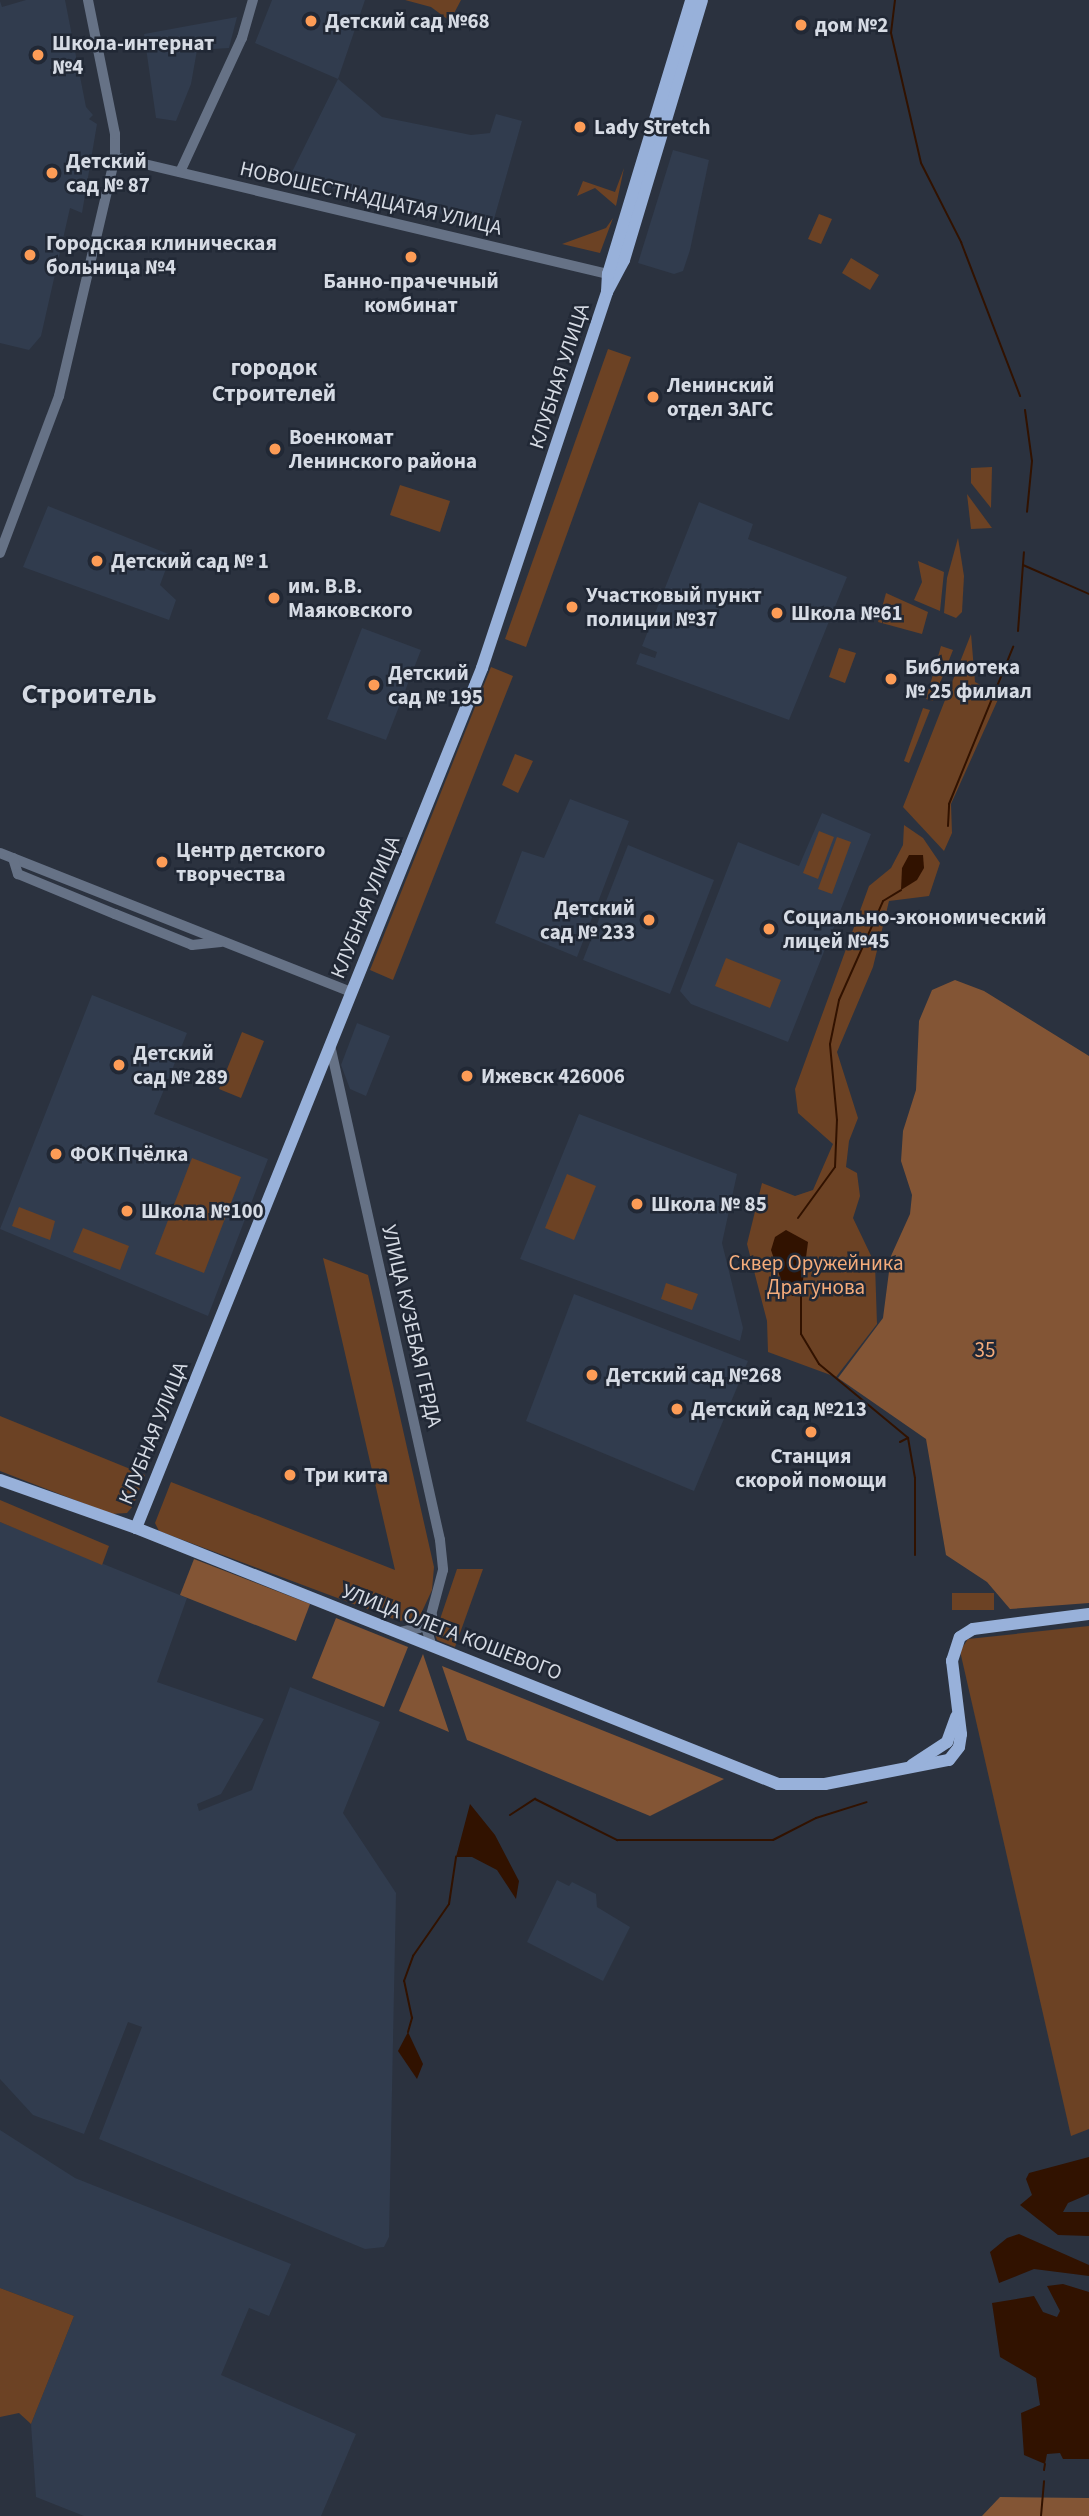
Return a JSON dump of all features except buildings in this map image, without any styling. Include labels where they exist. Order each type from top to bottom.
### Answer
[{"type":"main road","name":"КЛУБНАЯ УЛИЦА","points":[[613,275],[691,0]]},
{"type":"main road","name":"КЛУБНАЯ УЛИЦА","points":[[136,1528],[482,668],[702,0]]},
{"type":"main road","name":"УЛИЦА ОЛЕГА КОШЕВОГО","points":[[0,1480],[136,1528],[778,1784],[825,1784],[938,1765],[955,1754],[961,1734],[952,1652],[966,1633],[1089,1614]]},
{"type":"street","points":[[0,553],[59,396],[115,157],[114,134],[88,0]]},
{"type":"street","points":[[180,173],[242,38],[253,0]]},
{"type":"street","name":"НОВОШЕСТНАДЦАТАЯ УЛИЦА","points":[[115,157],[613,275]]},
{"type":"street","points":[[0,853],[351,992]]},
{"type":"street","points":[[13,858],[18,874],[192,945],[225,942]]},
{"type":"street","name":"УЛИЦА КУЗЕБАЯ ГЕРДА","points":[[330,1045],[440,1540],[443,1570],[427,1630],[431,1644]]},
{"type":"street","points":[[400,1632],[419,1628],[432,1616]]},
{"type":"shaded area","points":[[26,0],[65,0],[86,107],[93,115],[89,119],[97,124],[82,213],[70,208],[41,336],[29,350],[0,343],[0,1],[2,7]]},
{"type":"shaded area","name":"Детский сад №68","points":[[272,0],[365,0],[338,79],[255,43]]},
{"type":"shaded area","points":[[237,17],[229,48],[197,50],[191,84],[176,121],[156,118],[144,34]]},
{"type":"shaded area","points":[[338,79],[382,117],[471,135],[490,133],[496,114],[522,121],[492,226],[289,178]]},
{"type":"shaded area","points":[[673,150],[709,160],[690,250],[683,271],[674,274],[638,263]]},
{"type":"shaded area","name":"Школа №61","points":[[699,502],[753,524],[748,539],[847,577],[789,720],[636,664],[640,653],[655,658],[657,652],[642,646]]},
{"type":"shaded area","name":"Детский сад № 1","points":[[48,506],[171,555],[160,585],[176,600],[169,620],[23,567]]},
{"type":"shaded area","name":"Детский сад № 195","points":[[362,628],[421,650],[386,740],[327,719]]},
{"type":"shaded area","points":[[570,799],[629,821],[577,957],[495,923],[522,851],[544,858]]},
{"type":"shaded area","name":"Социально-экономический лицей №45","points":[[822,813],[871,834],[788,1042],[691,1004],[680,991],[738,842],[799,866]]},
{"type":"shaded area","name":"Детский сад № 233","points":[[628,845],[714,880],[670,994],[583,960]]},
{"type":"shaded area","points":[[909,855],[923,855],[924,868],[917,880],[901,890],[902,868]]},
{"type":"shaded area","name":"Школа №100","points":[[92,995],[187,1033],[154,1114],[268,1159],[208,1316],[0,1229]]},
{"type":"shaded area","points":[[357,1023],[390,1036],[366,1096],[350,1089],[341,1065]]},
{"type":"shaded area","name":"Школа № 85","points":[[579,1114],[737,1174],[722,1243],[743,1328],[740,1341],[520,1259]]},
{"type":"shaded area","points":[[786,1230],[808,1242],[801,1296],[792,1296],[783,1286],[771,1250],[775,1237]]},
{"type":"shaded area","points":[[574,1294],[748,1361],[694,1491],[526,1421]]},
{"type":"shaded area","points":[[0,1522],[187,1598],[157,1682],[264,1719],[221,1794],[197,1804],[199,1811],[252,1790],[290,1687],[380,1722],[343,1813],[396,1893],[389,2237],[384,2247],[365,2249],[99,2139],[142,2027],[128,2022],[84,2134],[33,2115],[0,2079]]},
{"type":"shaded area","points":[[470,1804],[495,1835],[519,1881],[516,1899],[497,1870],[472,1857],[456,1857]]},
{"type":"shaded area","points":[[557,1880],[569,1886],[572,1882],[596,1894],[597,1907],[630,1927],[603,1981],[527,1942]]},
{"type":"shaded area","points":[[408,2032],[423,2064],[417,2079],[398,2051]]},
{"type":"shaded area","points":[[0,2130],[75,2178],[291,2264],[269,2316],[249,2308],[221,2375],[356,2434],[321,2516],[84,2516],[36,2497],[31,2424],[74,2316],[0,2288]]},
{"type":"shaded area","points":[[1089,2157],[1089,2194],[1068,2203],[1063,2212],[1089,2212],[1089,2236],[1058,2235],[1020,2205],[1032,2195],[1026,2179],[1029,2173]]},
{"type":"shaded area","points":[[1019,2234],[1089,2265],[1089,2276],[1034,2269],[999,2283],[990,2252],[1007,2238]]},
{"type":"shaded area","points":[[1063,2284],[1089,2292],[1089,2459],[1063,2459],[1060,2453],[1047,2454],[1045,2464],[1024,2455],[1021,2413],[1040,2405],[1036,2378],[1000,2357],[992,2303],[1034,2296],[1043,2312],[1057,2317],[1060,2311],[1047,2286]]},
{"type":"green space","points":[[405,0],[461,0],[450,21],[431,7]]},
{"type":"green space","points":[[624,168],[616,206],[595,188],[577,196],[583,181],[615,192]]},
{"type":"green space","points":[[819,214],[832,219],[821,244],[808,239]]},
{"type":"green space","points":[[613,218],[600,253],[562,244],[606,228]]},
{"type":"green space","points":[[851,258],[879,275],[870,290],[842,273]]},
{"type":"green space","points":[[608,349],[631,357],[526,647],[505,639]]},
{"type":"green space","points":[[992,467],[991,508],[971,483],[971,468]]},
{"type":"green space","points":[[400,485],[450,501],[440,532],[390,515]]},
{"type":"green space","points":[[967,494],[992,528],[971,529]]},
{"type":"green space","points":[[958,538],[964,576],[962,612],[956,618],[944,613],[947,578]]},
{"type":"green space","points":[[918,561],[944,572],[940,611],[914,600],[922,582]]},
{"type":"green space","points":[[886,593],[928,612],[922,634],[878,622]]},
{"type":"green space","points":[[971,634],[975,682],[1000,695],[951,804],[952,833],[944,851],[903,807]]},
{"type":"green space","points":[[941,646],[953,650],[933,701],[926,699]]},
{"type":"green space","points":[[839,648],[856,653],[845,683],[829,677]]},
{"type":"green space","points":[[491,667],[513,676],[393,980],[370,970]]},
{"type":"green space","points":[[923,708],[930,710],[909,763],[904,761]]},
{"type":"green space","points":[[515,754],[533,761],[518,793],[502,785]]},
{"type":"green space","name":"Сквер Оружейника Драгунова","points":[[904,825],[923,838],[940,863],[929,896],[889,901],[873,967],[837,1052],[858,1118],[849,1141],[846,1167],[857,1173],[860,1196],[853,1218],[875,1264],[877,1324],[836,1377],[768,1352],[767,1321],[747,1244],[762,1183],[795,1196],[813,1190],[833,1144],[798,1113],[795,1089],[869,886],[891,868],[903,845]]},
{"type":"green space","points":[[819,831],[834,837],[818,879],[803,873]]},
{"type":"green space","points":[[837,837],[851,842],[832,894],[818,889]]},
{"type":"green space","points":[[726,958],[781,980],[770,1008],[715,986]]},
{"type":"green space","name":"35","points":[[955,980],[984,991],[1089,1056],[1089,1603],[1010,1609],[987,1582],[946,1555],[926,1439],[838,1378],[883,1318],[891,1256],[910,1214],[912,1195],[901,1161],[903,1131],[916,1090],[919,1021],[932,990]]},
{"type":"green space","points":[[242,1032],[264,1041],[241,1098],[219,1089]]},
{"type":"green space","points":[[192,1158],[241,1177],[204,1273],[155,1254]]},
{"type":"green space","points":[[567,1174],[596,1186],[574,1240],[545,1228]]},
{"type":"green space","points":[[19,1207],[55,1221],[50,1240],[12,1226]]},
{"type":"green space","points":[[83,1228],[129,1246],[120,1270],[73,1252]]},
{"type":"green space","points":[[323,1258],[368,1275],[434,1567],[432,1590],[419,1618],[399,1621],[159,1531],[155,1523],[171,1482],[395,1570]]},
{"type":"green space","points":[[666,1283],[698,1294],[692,1310],[661,1299]]},
{"type":"green space","points":[[0,1416],[145,1475],[133,1506],[127,1513],[111,1514],[0,1471]]},
{"type":"green space","points":[[0,1500],[109,1546],[102,1565],[0,1522]]},
{"type":"green space","points":[[194,1559],[310,1604],[296,1641],[180,1595]]},
{"type":"green space","points":[[457,1569],[483,1569],[455,1647],[437,1640],[435,1634]]},
{"type":"green space","points":[[952,1593],[994,1593],[994,1610],[952,1610]]},
{"type":"green space","points":[[336,1618],[408,1647],[384,1707],[312,1678]]},
{"type":"green space","points":[[1089,1626],[1089,2129],[1071,2136],[960,1651],[968,1639]]},
{"type":"green space","points":[[423,1654],[449,1732],[399,1711]]},
{"type":"green space","points":[[442,1666],[724,1779],[650,1816],[467,1740]]},
{"type":"green space","points":[[0,2288],[74,2316],[31,2424],[19,2413],[0,2417]]},
{"type":"green space","points":[[1000,2497],[1089,2498],[1089,2516],[982,2516]]},
{"type":"waterway","points":[[895,0],[891,33],[921,163],[961,242],[1020,396]]},
{"type":"waterway","points":[[1025,410],[1032,461],[1027,512]]},
{"type":"waterway","points":[[1018,631],[1024,552]]},
{"type":"waterway","points":[[1023,565],[1089,594]]},
{"type":"waterway","points":[[948,826],[949,804],[1013,647]]},
{"type":"waterway","points":[[798,1218],[835,1167],[837,1120],[830,1044],[839,1000],[883,901],[901,890]]},
{"type":"waterway","points":[[801,1296],[801,1334],[819,1364],[908,1438],[915,1478],[915,1555]]},
{"type":"waterway","points":[[900,1442],[908,1438]]},
{"type":"waterway","points":[[510,1815],[535,1799],[617,1840],[773,1840],[816,1818],[867,1802]]},
{"type":"waterway","points":[[408,2032],[412,2018],[404,1981],[413,1956],[449,1904],[456,1857]]},
{"type":"waterway","points":[[1044,2470],[1045,2464]]},
{"type":"waterway","points":[[1041,2516],[1044,2481]]},
{"type":"place","name":"Детский сад №68","points":[[311,21]]},
{"type":"place","name":"дом №2","points":[[801,25]]},
{"type":"place","name":"Школа-интернат №4","points":[[38,55]]},
{"type":"place","name":"Lady Stretch","points":[[580,127]]},
{"type":"place","name":"Детский сад № 87","points":[[52,173]]},
{"type":"place","name":"Городская клиническая больница №4","points":[[30,255]]},
{"type":"place","name":"Банно-прачечный комбинат","points":[[411,257]]},
{"type":"place","name":"Ленинский отдел ЗАГС","points":[[653,397]]},
{"type":"place","name":"Военкомат Ленинского района","points":[[275,449]]},
{"type":"place","name":"Детский сад № 1","points":[[97,561]]},
{"type":"place","name":"им. В.В. Маяковского","points":[[274,598]]},
{"type":"place","name":"Участковый пункт полиции №37","points":[[572,607]]},
{"type":"place","name":"Школа №61","points":[[777,613]]},
{"type":"place","name":"Библиотека № 25 филиал","points":[[891,679]]},
{"type":"place","name":"Детский сад № 195","points":[[374,685]]},
{"type":"place","name":"Центр детского творчества","points":[[162,862]]},
{"type":"place","name":"Детский сад № 233","points":[[649,920]]},
{"type":"place","name":"Социально-экономический лицей №45","points":[[769,929]]},
{"type":"place","name":"Детский сад № 289","points":[[119,1065]]},
{"type":"place","name":"Ижевск 426006","points":[[467,1076]]},
{"type":"place","name":"ФОК Пчёлка","points":[[56,1154]]},
{"type":"place","name":"Школа № 85","points":[[637,1204]]},
{"type":"place","name":"Школа №100","points":[[127,1211]]},
{"type":"place","name":"Детский сад №268","points":[[592,1375]]},
{"type":"place","name":"Детский сад №213","points":[[677,1409]]},
{"type":"place","name":"Станция скорой помощи","points":[[811,1432]]},
{"type":"place","name":"Три кита","points":[[290,1475]]},
{"type":"district","name":"городок Строителей","points":[[274,381]]},
{"type":"district","name":"Строитель","points":[[89,694]]}]
